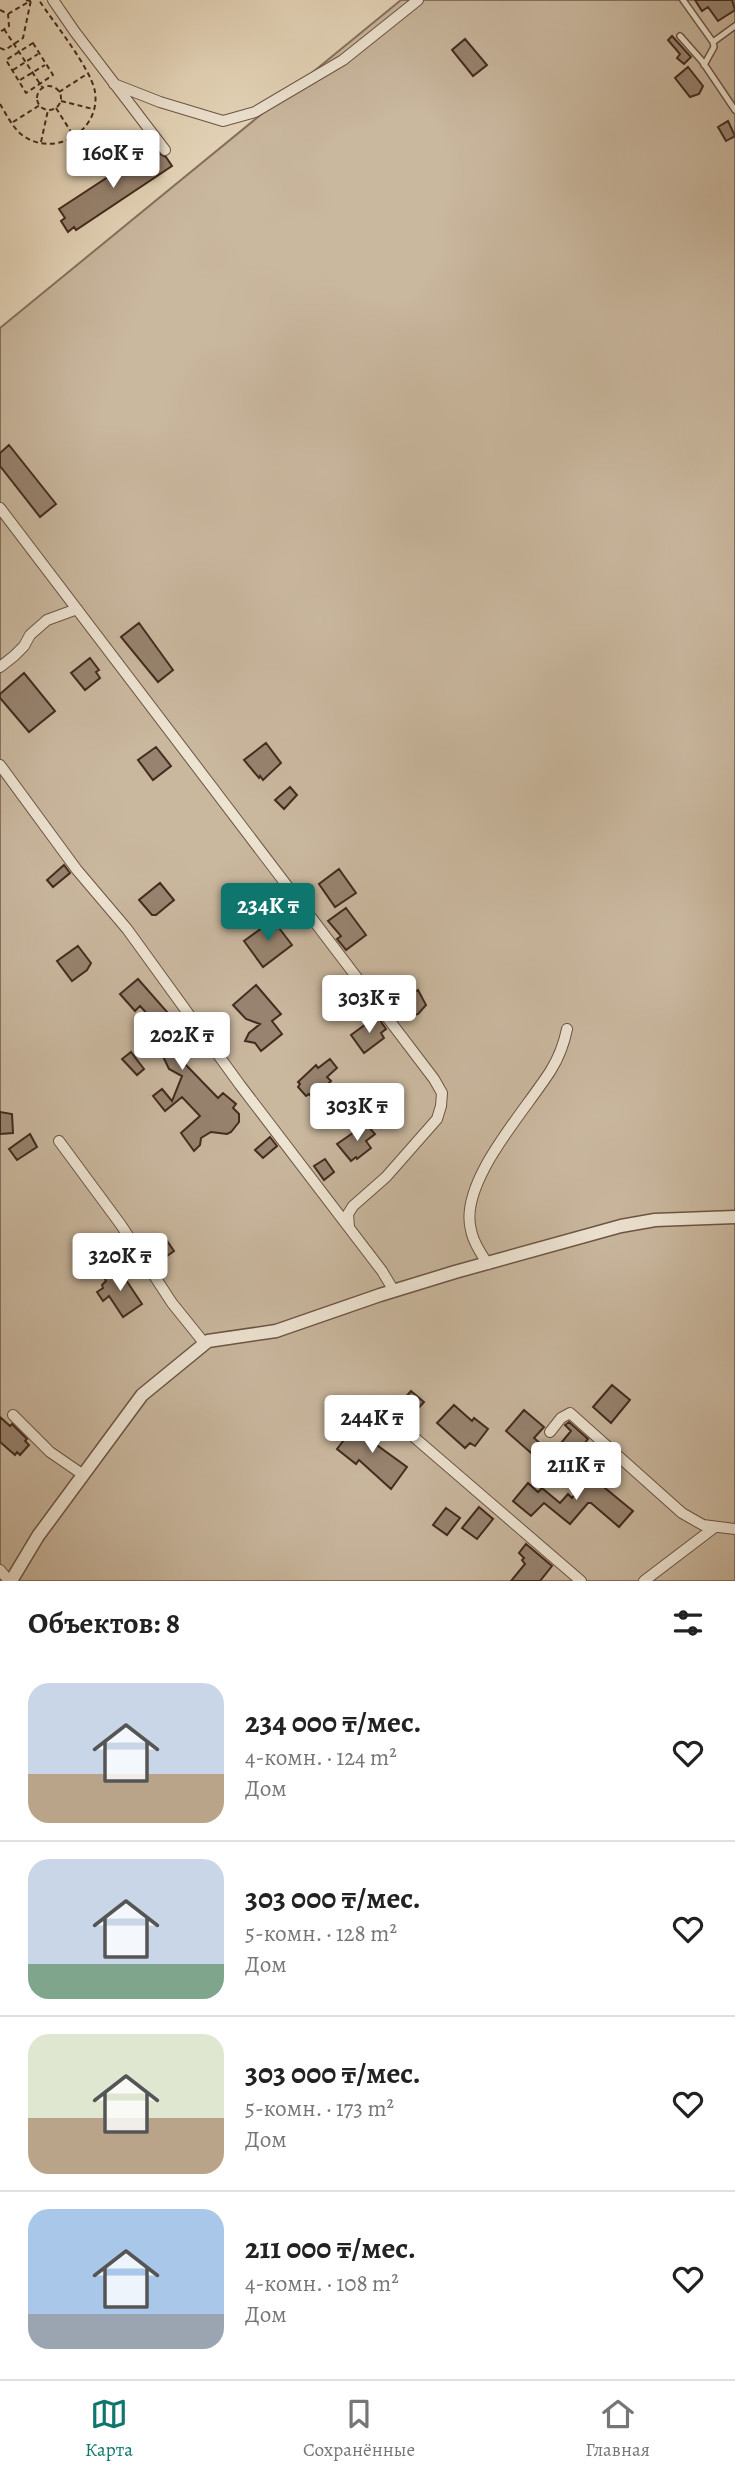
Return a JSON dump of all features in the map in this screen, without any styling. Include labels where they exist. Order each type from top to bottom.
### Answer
[{"type":"street","points":[[53,0],[165,150]]},
{"type":"street","points":[[114,83],[160,102],[223,121],[255,112],[343,60],[418,0]]},
{"type":"street","points":[[0,508],[109,653],[138,686],[184,753],[240,822],[442,1093],[436,1119],[386,1177],[353,1206],[348,1214],[349,1227]]},
{"type":"street","points":[[0,667],[14,656],[30,635],[47,620],[77,609]]},
{"type":"street","points":[[0,765],[77,870],[127,929],[394,1291]]},
{"type":"street","points":[[488,1264],[471,1231],[469,1209],[476,1186],[485,1167],[552,1068],[563,1047],[567,1029]]},
{"type":"street","points":[[60,1141],[172,1303],[205,1344]]},
{"type":"street","points":[[0,1570],[10,1581],[38,1536],[142,1395],[205,1344],[220,1338],[276,1331],[394,1291],[632,1224],[667,1219],[735,1217]]},
{"type":"street","points":[[386,1413],[581,1581]]},
{"type":"street","points":[[550,1432],[561,1418],[570,1413],[682,1513],[703,1525],[735,1529]]},
{"type":"street","points":[[13,1415],[50,1452],[82,1475]]},
{"type":"street","points":[[644,1581],[715,1527]]},
{"type":"street","points":[[661,1568],[662,1581]]},
{"type":"lane","points":[[683,0],[713,42],[714,47],[705,65]]},
{"type":"lane","points":[[713,42],[735,26]]},
{"type":"lane","points":[[680,36],[705,65],[735,110]]},
{"type":"path","points":[[26,0],[31,0]]},
{"type":"path","points":[[8,14],[31,0]]},
{"type":"path","points":[[28,46],[23,38],[31,0]]},
{"type":"path","points":[[0,104],[24,136],[41,143],[55,144],[74,137],[86,125],[94,109],[94,88],[88,74],[38,0]]},
{"type":"path","points":[[0,10],[8,14]]},
{"type":"path","points":[[0,32],[9,26],[8,14]]},
{"type":"path","points":[[4,29],[43,88]]},
{"type":"path","points":[[5,50],[23,38]]},
{"type":"path","points":[[33,43],[53,75],[26,93],[5,60],[19,52],[33,43]]},
{"type":"path","points":[[0,48],[10,57]]},
{"type":"path","points":[[12,71],[39,54]]},
{"type":"path","points":[[19,81],[46,64]]},
{"type":"path","points":[[59,92],[88,74]]},
{"type":"path","points":[[32,89],[40,105],[48,110],[55,108],[60,101],[59,92],[48,79]]},
{"type":"path","points":[[43,88],[53,87]]},
{"type":"path","points":[[37,97],[43,88]]},
{"type":"path","points":[[60,101],[94,109]]},
{"type":"path","points":[[12,123],[40,105]]},
{"type":"path","points":[[55,108],[97,173]]},
{"type":"path","points":[[41,143],[48,110]]},
{"type":"shaded area","points":[[401,0],[735,0],[735,1581],[0,1581],[0,328]]},
{"type":"building","points":[[695,0],[732,0],[735,10],[718,21],[708,7],[702,11]]},
{"type":"building","points":[[672,36],[691,57],[684,64],[677,58],[680,54],[668,40]]},
{"type":"building","points":[[465,39],[487,65],[473,76],[452,50]]},
{"type":"building","points":[[688,67],[703,86],[699,94],[690,97],[675,78]]},
{"type":"building","points":[[728,121],[735,136],[726,141],[718,127]]},
{"type":"building","points":[[153,150],[166,157],[172,166],[76,230],[74,227],[68,232],[61,221],[65,218],[59,209]]},
{"type":"building","points":[[9,445],[56,504],[40,517],[0,466],[0,453]]},
{"type":"building","points":[[139,623],[173,670],[158,682],[121,637]]},
{"type":"building","points":[[90,658],[99,670],[96,672],[100,678],[85,690],[71,673]]},
{"type":"building","points":[[24,673],[55,711],[29,732],[0,698],[0,694]]},
{"type":"building","points":[[266,743],[281,763],[263,780],[244,760]]},
{"type":"building","points":[[156,747],[171,766],[153,780],[138,760]]},
{"type":"building","points":[[290,787],[297,795],[284,809],[275,800]]},
{"type":"building","points":[[64,865],[70,873],[53,887],[47,880]]},
{"type":"building","points":[[339,869],[356,893],[335,907],[319,884]]},
{"type":"building","points":[[160,883],[174,900],[156,915],[152,915],[139,900]]},
{"type":"building","points":[[346,908],[366,935],[346,950],[337,939],[341,936],[328,921]]},
{"type":"building","points":[[273,920],[292,945],[263,967],[244,941]]},
{"type":"building","points":[[78,946],[91,963],[87,970],[72,981],[57,961]]},
{"type":"building","points":[[138,979],[168,1013],[163,1017],[177,1035],[187,1041],[186,1044],[193,1053],[184,1063],[218,1098],[223,1093],[236,1104],[233,1108],[239,1114],[239,1122],[231,1132],[211,1132],[201,1138],[200,1145],[194,1151],[181,1133],[200,1116],[182,1097],[165,1111],[153,1096],[162,1089],[172,1101],[182,1076],[169,1069],[160,1050],[156,1053],[138,1032],[153,1020],[140,1006],[135,1011],[120,994]]},
{"type":"building","points":[[256,985],[281,1014],[272,1021],[282,1034],[261,1051],[255,1043],[245,1041],[249,1033],[260,1024],[246,1019],[233,1005]]},
{"type":"building","points":[[418,990],[426,1005],[418,1014],[408,1016],[399,1003]]},
{"type":"building","points":[[377,1016],[386,1029],[381,1033],[384,1038],[364,1053],[351,1035]]},
{"type":"building","points":[[131,1052],[144,1069],[137,1075],[122,1059]]},
{"type":"building","points":[[330,1059],[337,1068],[327,1077],[331,1081],[313,1098],[309,1094],[306,1096],[298,1087],[298,1082],[316,1065],[318,1068]]},
{"type":"building","points":[[0,1112],[12,1114],[13,1133],[0,1134]]},
{"type":"building","points":[[366,1124],[375,1134],[366,1141],[371,1148],[351,1161],[337,1144]]},
{"type":"building","points":[[30,1134],[37,1147],[17,1160],[9,1149]]},
{"type":"building","points":[[270,1137],[277,1146],[263,1158],[255,1150]]},
{"type":"building","points":[[325,1159],[334,1172],[324,1180],[314,1166]]},
{"type":"building","points":[[163,1235],[174,1251],[157,1263],[146,1246]]},
{"type":"building","points":[[120,1271],[142,1304],[123,1317],[109,1296],[103,1301],[97,1292],[103,1288],[105,1279],[113,1272]]},
{"type":"building","points":[[612,1385],[630,1400],[611,1423],[593,1407]]},
{"type":"building","points":[[411,1391],[424,1402],[410,1417],[395,1404],[399,1398],[404,1399]]},
{"type":"building","points":[[454,1405],[472,1421],[474,1418],[488,1429],[475,1446],[470,1443],[465,1448],[437,1423]]},
{"type":"building","points":[[524,1410],[544,1427],[534,1438],[552,1454],[571,1431],[565,1425],[569,1422],[588,1439],[561,1474],[541,1458],[539,1460],[506,1431]]},
{"type":"building","points":[[0,1417],[10,1426],[12,1424],[27,1439],[25,1441],[29,1445],[20,1455],[17,1452],[15,1455],[0,1442]]},
{"type":"building","points":[[358,1422],[378,1438],[374,1443],[407,1467],[391,1489],[359,1460],[356,1464],[337,1449]]},
{"type":"building","points":[[593,1474],[605,1488],[633,1511],[619,1527],[591,1503],[588,1503],[570,1524],[544,1503],[531,1516],[513,1501],[528,1483],[538,1492],[542,1488],[560,1503],[568,1494],[572,1498]]},
{"type":"building","points":[[479,1507],[493,1519],[477,1539],[462,1528]]},
{"type":"building","points":[[446,1508],[460,1518],[447,1535],[433,1525]]},
{"type":"building","points":[[526,1544],[552,1566],[540,1581],[511,1581],[525,1564],[519,1553]]}]
